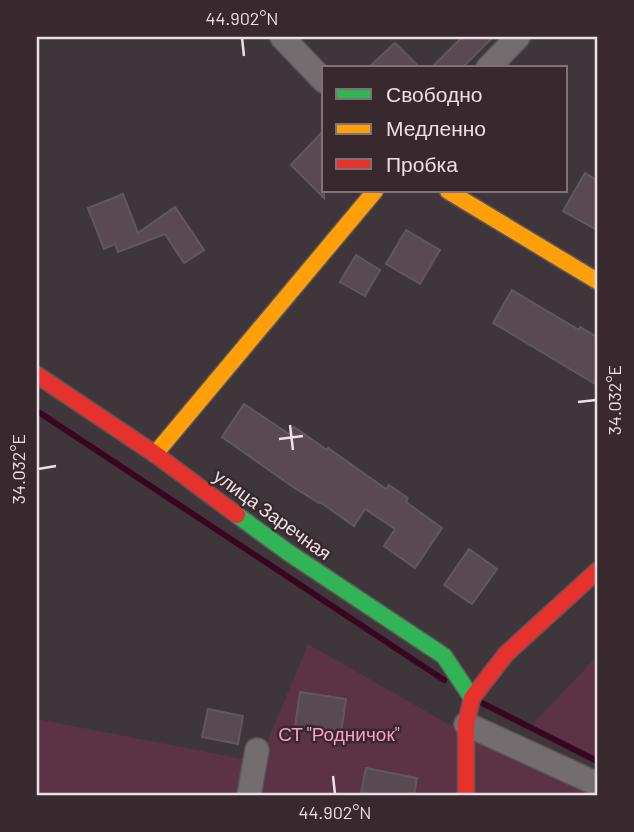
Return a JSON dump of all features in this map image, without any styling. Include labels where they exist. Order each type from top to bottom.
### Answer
[{"type":"street","points":[[282,37],[322,79]]},
{"type":"street","points":[[490,66],[518,37]]},
{"type":"street","points":[[155,454],[374,192]]},
{"type":"street","points":[[449,192],[597,281]]},
{"type":"street","name":"улица Заречная","points":[[37,375],[155,454],[289,553],[444,656],[472,698]]},
{"type":"street","points":[[466,795],[466,724],[472,698],[506,654],[597,571]]},
{"type":"street","points":[[466,724],[597,783]]},
{"type":"street","points":[[249,795],[257,750]]},
{"type":"green space","name":"СТ \"Родничок\"","points":[[308,644],[466,734],[597,795],[37,795],[37,719],[259,762]]},
{"type":"green space","points":[[597,656],[597,760],[530,727]]},
{"type":"building","points":[[462,37],[493,37],[464,66],[433,66]]},
{"type":"building","points":[[395,43],[418,66],[370,66]]},
{"type":"building","points":[[322,132],[324,198],[291,165]]},
{"type":"building","points":[[585,173],[597,180],[597,230],[563,211]]},
{"type":"building","points":[[123,194],[138,233],[175,207],[204,250],[184,263],[165,234],[118,252],[115,244],[104,249],[88,208]]},
{"type":"building","points":[[406,230],[440,250],[420,284],[386,264]]},
{"type":"building","points":[[356,255],[380,270],[365,296],[340,282]]},
{"type":"building","points":[[512,290],[579,330],[580,327],[597,337],[597,385],[493,323]]},
{"type":"building","points":[[244,404],[289,434],[294,427],[386,489],[389,485],[408,498],[406,502],[442,528],[415,568],[384,546],[395,529],[365,509],[354,526],[222,437]]},
{"type":"building","points":[[469,549],[497,569],[472,604],[444,585]]},
{"type":"building","points":[[300,692],[346,699],[341,733],[295,727]]},
{"type":"building","points":[[208,709],[243,716],[238,744],[202,737]]},
{"type":"building","points":[[366,768],[417,778],[414,795],[361,794]]},
{"type":"waterway","points":[[37,411],[444,680]]},
{"type":"waterway","points":[[480,702],[597,761]]},
{"type":"traffic: fast","points":[[237,515],[289,553],[444,656],[472,698]]},
{"type":"traffic: slow","points":[[155,454],[374,192]]},
{"type":"traffic: slow","points":[[450,192],[597,281]]},
{"type":"traffic: jam","points":[[37,375],[155,454],[237,515]]},
{"type":"traffic: jam","points":[[466,795],[466,724],[472,698],[506,654],[597,571]]}]
